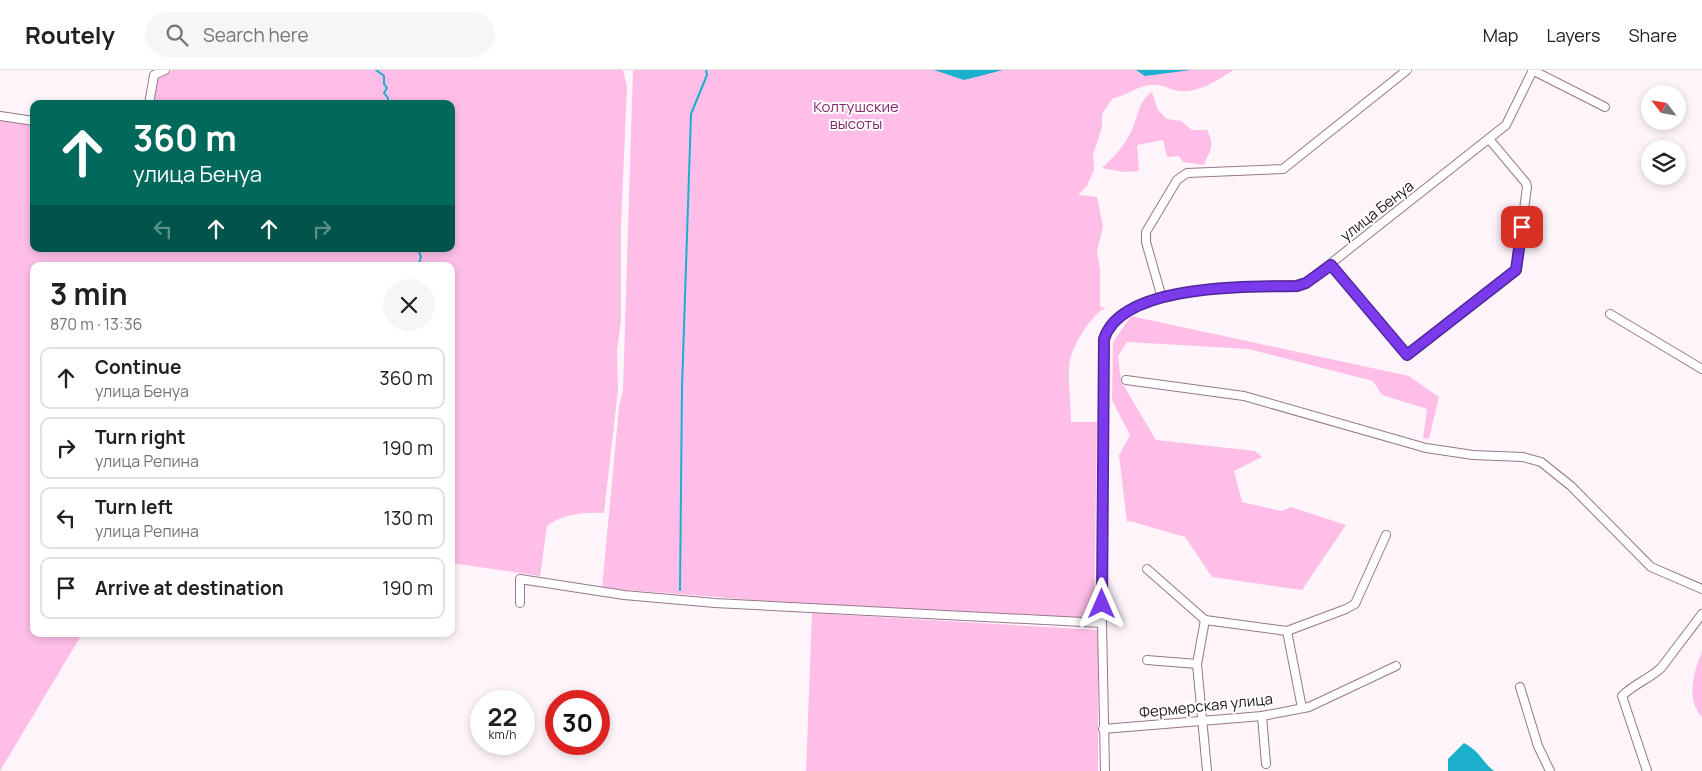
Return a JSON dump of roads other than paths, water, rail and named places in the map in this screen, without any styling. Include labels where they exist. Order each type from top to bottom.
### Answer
[{"type":"street","points":[[150,100],[154,75],[165,70]]},
{"type":"street","points":[[1162,298],[1146,242],[1146,232],[1177,180],[1186,173],[1283,169],[1407,70]]},
{"type":"street","points":[[1533,70],[1605,106]]},
{"type":"street","name":"улица Бенуа","points":[[1105,771],[1102,623],[1104,339],[1108,326],[1126,312],[1162,298],[1199,288],[1297,286],[1306,283],[1506,125],[1533,70]]},
{"type":"street","points":[[0,116],[30,120]]},
{"type":"street","points":[[1331,265],[1407,355],[1516,270],[1527,187],[1526,183],[1488,139]]},
{"type":"street","points":[[1610,314],[1626,322],[1670,352],[1702,369]]},
{"type":"street","points":[[1126,380],[1244,396],[1426,448],[1473,455],[1523,457],[1541,462],[1571,486],[1651,567],[1702,589]]},
{"type":"street","points":[[1147,569],[1205,620],[1287,631],[1355,604],[1386,535]]},
{"type":"street","points":[[520,603],[520,579],[624,595],[715,603],[1102,623]]},
{"type":"street","points":[[1648,771],[1622,696],[1630,688],[1653,676],[1661,668],[1702,614]]},
{"type":"street","points":[[1205,620],[1197,664],[1200,721],[1207,771]]},
{"type":"street","points":[[1287,631],[1302,708]]},
{"type":"street","points":[[1147,660],[1197,664]]},
{"type":"street","name":"Фермерская улица","points":[[1103,729],[1262,716],[1309,707],[1396,666]]},
{"type":"street","points":[[1520,687],[1538,746],[1550,771]]},
{"type":"street","points":[[1262,716],[1266,764]]},
{"type":"water","points":[[934,70],[1003,70],[964,80]]},
{"type":"water","points":[[1136,70],[1191,70],[1145,76]]},
{"type":"water","points":[[1464,743],[1478,753],[1494,771],[1448,771],[1448,759]]},
{"type":"waterway","points":[[376,70],[384,76],[384,84],[387,88],[384,93],[388,100]]},
{"type":"waterway","points":[[680,590],[682,388],[691,114],[707,75],[706,70]]},
{"type":"waterway","points":[[419,252],[421,257],[419,262]]},
{"type":"park label","name":"Колтушские высоты","points":[[856,116]]}]
